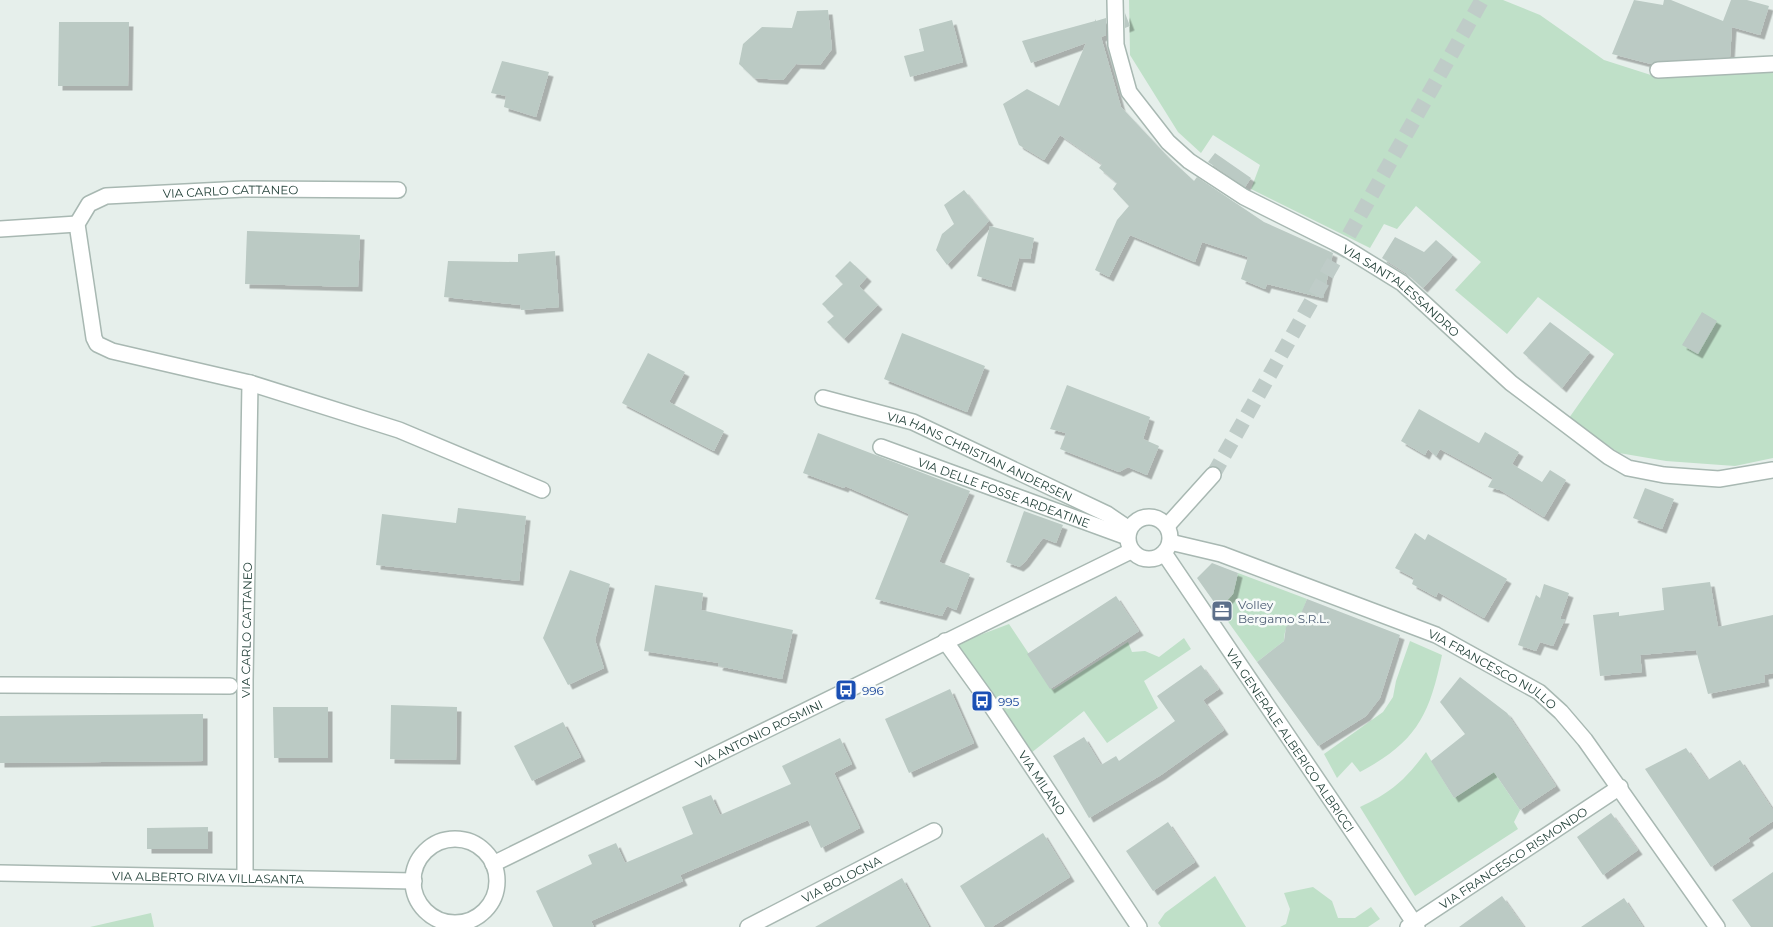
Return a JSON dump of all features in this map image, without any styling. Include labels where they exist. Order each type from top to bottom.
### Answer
[{"type":"street","name":"VIA SANT'ALESSANDRO","points":[[1115,0],[1116,45],[1129,92],[1168,142],[1189,161],[1244,197],[1342,246],[1402,283],[1511,383],[1609,457],[1628,468],[1664,475],[1719,479],[1773,470]]},
{"type":"street","points":[[1658,70],[1773,64]]},
{"type":"street","name":"VIA CARLO CATTANEO","points":[[77,224],[89,204],[106,196],[244,189],[398,190]]},
{"type":"street","points":[[0,229],[77,224],[94,338],[97,344],[112,351],[250,383],[399,430],[542,490]]},
{"type":"street","name":"VIA CARLO CATTANEO","points":[[245,878],[245,680],[250,383]]},
{"type":"street","name":"VIA HANS CHRISTIAN ANDERSEN","points":[[823,398],[913,422],[1107,514],[1129,539]]},
{"type":"street","name":"VIA DELLE FOSSE ARDEATINE","points":[[881,447],[1129,539]]},
{"type":"street","points":[[1167,526],[1162,521],[1148,516],[1134,522],[1129,539],[1146,559],[1153,559],[1167,548],[1167,526],[1213,476]]},
{"type":"street","name":"VIA ANTONIO ROSMINI","points":[[493,864],[944,641],[1129,539]]},
{"type":"street","name":"VIA FRANCESCO NULLO","points":[[1167,548],[1221,554],[1436,635],[1539,692],[1585,740],[1717,927]]},
{"type":"street","name":"VIA GENERALE ALBERICO ALBRICCI","points":[[1167,548],[1413,926]]},
{"type":"street","name":"VIA MILANO","points":[[944,641],[986,698],[1139,927]]},
{"type":"street","points":[[0,686],[230,686]]},
{"type":"street","name":"VIA FRANCESCO RISMONDO","points":[[1413,926],[1620,787]]},
{"type":"street","name":"VIA BOLOGNA","points":[[748,927],[934,831]]},
{"type":"street","points":[[447,840],[459,840],[474,844],[484,851],[493,864],[497,882],[493,900],[481,914],[461,925],[444,922],[429,914],[416,897],[414,880],[419,861],[426,852],[447,840]]},
{"type":"street","name":"VIA ALBERTO RIVA VILLASANTA","points":[[0,873],[414,880]]},
{"type":"green space","points":[[1129,0],[1503,0],[1540,15],[1604,60],[1654,76],[1773,68],[1773,458],[1735,466],[1666,461],[1619,453],[1569,418],[1614,354],[1538,297],[1507,334],[1455,290],[1481,262],[1416,206],[1397,229],[1384,224],[1370,248],[1251,189],[1260,165],[1213,135],[1201,153],[1178,132],[1130,55]]},
{"type":"green space","points":[[1238,573],[1307,599],[1300,618],[1292,621],[1288,626],[1284,641],[1257,662],[1219,609],[1233,594]]},
{"type":"green space","points":[[1009,624],[1053,690],[1128,642],[1132,652],[1145,651],[1159,657],[1184,638],[1191,649],[1144,681],[1158,708],[1107,743],[1084,711],[1031,753],[956,644]]},
{"type":"green space","points":[[1410,641],[1442,655],[1432,695],[1425,711],[1417,726],[1395,750],[1360,772],[1352,762],[1337,778],[1324,754],[1383,712],[1393,697],[1396,681]]},
{"type":"green space","points":[[1426,752],[1454,798],[1494,772],[1520,810],[1514,822],[1518,829],[1415,896],[1360,807],[1381,796],[1397,784]]},
{"type":"green space","points":[[1215,876],[1246,927],[1161,927],[1158,923],[1165,913]]},
{"type":"green space","points":[[1313,887],[1332,901],[1338,918],[1355,918],[1371,907],[1380,919],[1368,927],[1280,927],[1286,924],[1290,909],[1284,893]]},
{"type":"green space","points":[[151,913],[154,927],[90,927]]},
{"type":"building","points":[[1634,0],[1663,5],[1664,0],[1671,0],[1723,21],[1731,0],[1747,0],[1769,6],[1760,35],[1732,27],[1730,57],[1658,61],[1651,64],[1612,54]]},
{"type":"building","points":[[828,10],[832,49],[820,65],[796,64],[783,80],[754,78],[739,64],[743,44],[762,27],[792,28],[797,11]]},
{"type":"building","points":[[1125,13],[1130,26],[1125,28]]},
{"type":"building","points":[[1106,18],[1106,35],[1101,37],[1121,107],[1168,157],[1194,181],[1197,177],[1264,222],[1333,253],[1323,298],[1267,284],[1265,289],[1241,279],[1248,257],[1202,242],[1195,262],[1130,235],[1109,277],[1095,270],[1117,220],[1129,206],[1113,189],[1117,183],[1099,168],[1102,164],[1060,135],[1044,160],[1019,145],[1003,104],[1027,89],[1059,106],[1086,43],[1031,63],[1022,41],[1095,21],[1095,19],[1096,21]]},
{"type":"building","points":[[952,20],[963,62],[910,77],[904,56],[924,51],[919,29]]},
{"type":"building","points":[[59,22],[129,22],[128,86],[58,86]]},
{"type":"building","points":[[502,61],[549,72],[536,117],[504,107],[506,96],[491,93]]},
{"type":"building","points":[[1215,153],[1251,178],[1245,187],[1208,162]]},
{"type":"building","points":[[964,190],[989,221],[947,265],[936,250],[942,234],[954,224],[944,205]]},
{"type":"building","points":[[990,226],[1034,238],[1030,259],[1019,258],[1011,287],[977,276]]},
{"type":"building","points":[[247,231],[360,235],[358,287],[245,284]]},
{"type":"building","points":[[1395,237],[1424,252],[1436,240],[1453,255],[1423,288],[1406,273],[1382,258]]},
{"type":"building","points":[[555,251],[559,307],[521,310],[520,305],[444,297],[448,261],[518,262],[518,254]]},
{"type":"building","points":[[850,261],[867,277],[859,286],[878,305],[844,339],[827,322],[834,316],[822,304],[843,284],[835,276]]},
{"type":"building","points":[[1702,312],[1717,321],[1698,354],[1682,345]]},
{"type":"building","points":[[1550,322],[1590,352],[1562,388],[1523,353]]},
{"type":"building","points":[[902,333],[985,366],[967,412],[884,379]]},
{"type":"building","points":[[648,353],[685,372],[669,402],[724,431],[714,451],[622,403]]},
{"type":"building","points":[[1067,385],[1150,417],[1143,439],[1159,446],[1147,475],[1128,467],[1119,472],[1060,449],[1066,433],[1050,429]]},
{"type":"building","points":[[1419,409],[1479,443],[1485,432],[1519,452],[1512,464],[1542,482],[1550,470],[1566,480],[1544,517],[1500,490],[1488,487],[1493,478],[1440,449],[1436,456],[1428,449],[1425,455],[1401,441]]},
{"type":"building","points":[[818,433],[970,491],[939,562],[970,574],[956,610],[947,606],[942,616],[875,599],[909,514],[845,486],[844,488],[803,473]]},
{"type":"building","points":[[1645,488],[1674,499],[1662,529],[1633,518]]},
{"type":"building","points":[[458,508],[526,516],[519,581],[376,565],[382,514],[456,523]]},
{"type":"building","points":[[1024,511],[1063,525],[1056,543],[1043,538],[1019,567],[1006,562]]},
{"type":"building","points":[[1415,533],[1425,540],[1428,534],[1507,579],[1484,618],[1438,592],[1436,597],[1412,584],[1414,578],[1395,568]]},
{"type":"building","points":[[1212,563],[1238,573],[1233,594],[1219,609],[1197,578]]},
{"type":"building","points":[[570,570],[610,584],[595,640],[604,668],[568,685],[543,638]]},
{"type":"building","points":[[1710,582],[1718,627],[1773,615],[1773,673],[1764,675],[1765,682],[1708,694],[1696,650],[1640,655],[1642,672],[1600,676],[1593,615],[1619,612],[1619,616],[1664,610],[1662,588]]},
{"type":"building","points":[[1544,584],[1569,593],[1560,619],[1565,619],[1553,646],[1540,642],[1536,651],[1518,645],[1536,595],[1540,598]]},
{"type":"building","points":[[655,585],[703,593],[701,610],[793,630],[782,679],[718,666],[719,663],[644,651]]},
{"type":"building","points":[[1116,596],[1139,631],[1050,689],[1027,654]]},
{"type":"building","points":[[1307,599],[1400,635],[1380,698],[1366,716],[1318,746],[1257,662],[1284,641],[1286,627],[1300,616]]},
{"type":"building","points":[[1201,665],[1219,689],[1203,700],[1224,730],[1161,775],[1089,818],[1053,756],[1084,737],[1101,765],[1116,756],[1119,761],[1175,721],[1157,696]]},
{"type":"building","points":[[1460,677],[1507,713],[1556,786],[1520,810],[1494,772],[1454,798],[1431,761],[1465,734],[1440,702]]},
{"type":"building","points":[[950,689],[974,743],[909,773],[885,719]]},
{"type":"building","points":[[391,705],[457,707],[456,760],[390,759]]},
{"type":"building","points":[[273,707],[328,707],[328,758],[274,758]]},
{"type":"building","points":[[203,714],[203,761],[0,763],[0,716]]},
{"type":"building","points":[[563,722],[581,757],[532,781],[514,746]]},
{"type":"building","points":[[840,738],[852,764],[834,773],[860,828],[821,848],[808,820],[680,875],[683,881],[591,921],[594,927],[553,927],[536,891],[592,864],[588,855],[616,843],[625,863],[693,834],[682,807],[711,795],[720,815],[791,784],[782,766]]},
{"type":"building","points":[[1686,748],[1708,780],[1740,760],[1773,810],[1773,821],[1748,838],[1750,841],[1711,867],[1645,769]]},
{"type":"building","points":[[1611,813],[1638,850],[1603,875],[1577,837]]},
{"type":"building","points":[[1168,822],[1195,862],[1153,891],[1126,851]]},
{"type":"building","points":[[208,827],[208,849],[147,849],[147,828]]},
{"type":"building","points":[[1043,833],[1070,877],[992,927],[985,927],[960,886]]},
{"type":"building","points":[[1773,872],[1773,927],[1751,927],[1732,900]]},
{"type":"building","points":[[902,878],[929,927],[815,927]]},
{"type":"building","points":[[1502,896],[1524,927],[1459,927]]},
{"type":"building","points":[[1624,898],[1643,927],[1581,927]]},
{"type":"tunnel","points":[[1213,475],[1482,0]]},
{"type":"place","name":"Volley Bergamo S.R.L.","points":[[1222,611]]},
{"type":"place","name":"996","points":[[846,690]]},
{"type":"place","name":"995","points":[[982,701]]}]
